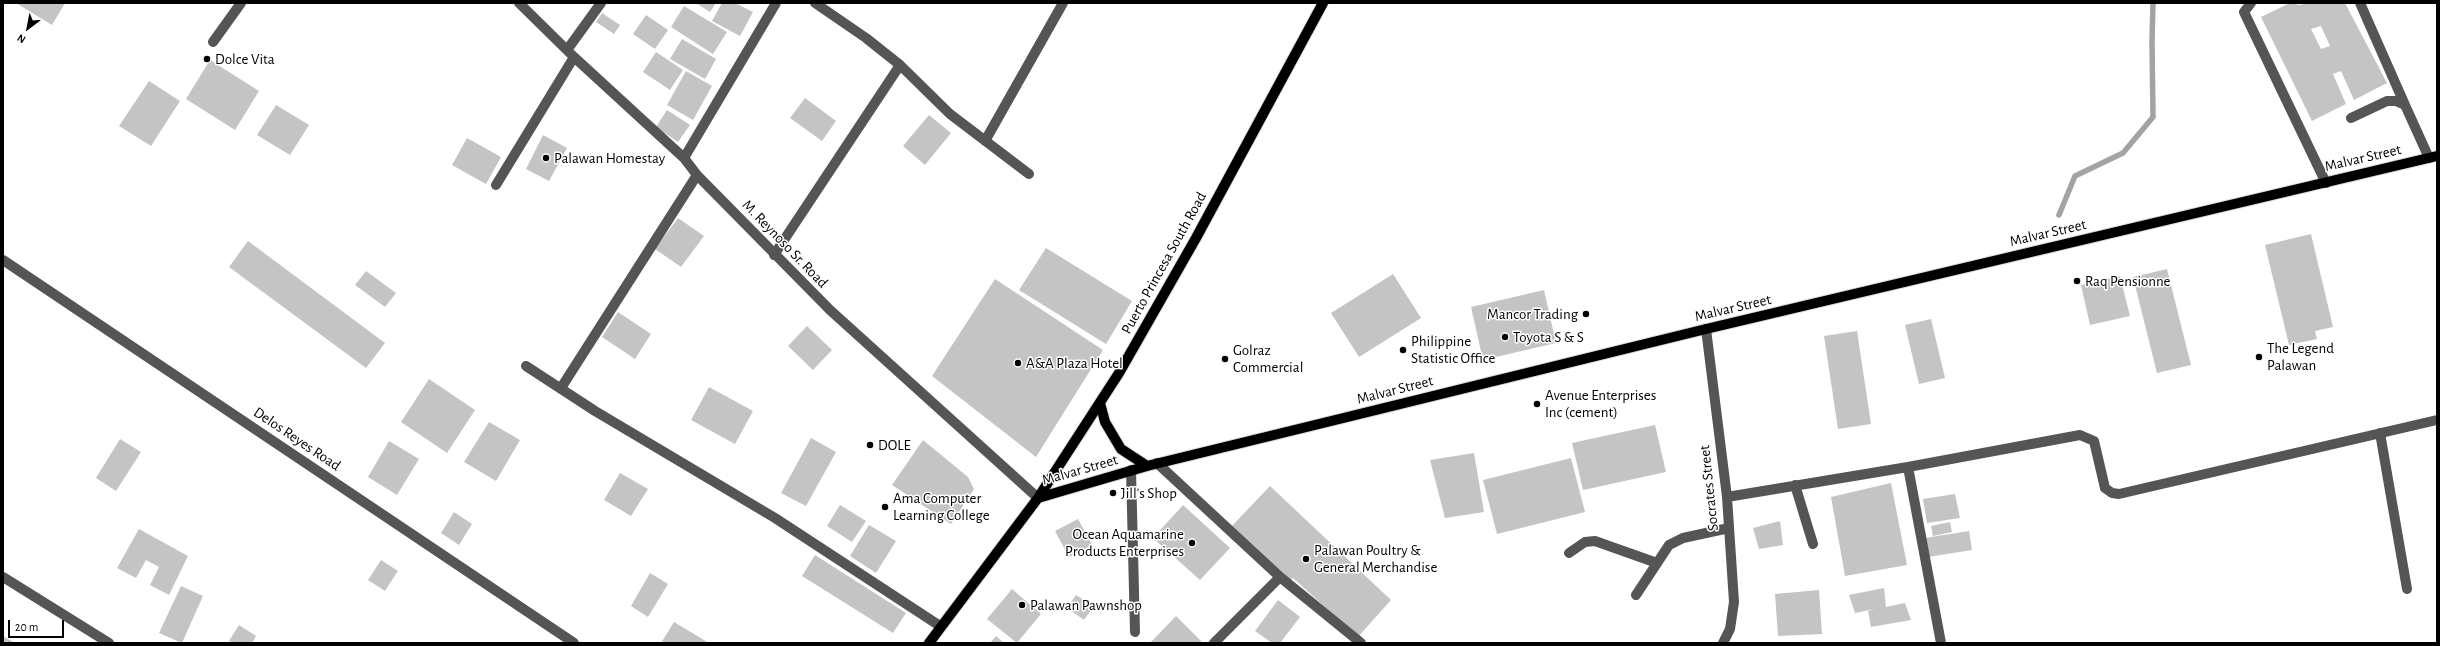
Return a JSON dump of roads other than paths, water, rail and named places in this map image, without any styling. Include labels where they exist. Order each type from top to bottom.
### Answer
[{"type":"main road","name":"Puerto Princesa South Road","points":[[929,643],[940,626],[1038,498],[1100,403],[1189,251],[1323,3]]},
{"type":"main road","name":"Malvar Street","points":[[1038,498],[1157,463],[1706,329],[2433,157]]},
{"type":"main road","points":[[1100,403],[1105,422],[1121,449],[1147,466]]},
{"type":"street","points":[[213,42],[241,3]]},
{"type":"street","name":"M. Reynoso Sr. Road","points":[[519,3],[571,54],[684,158],[697,175],[774,255],[830,310],[1038,498]]},
{"type":"street","points":[[496,185],[601,3]]},
{"type":"street","points":[[684,158],[776,3]]},
{"type":"street","points":[[815,3],[866,38],[900,65],[929,96],[1029,174]]},
{"type":"street","points":[[985,141],[1063,3]]},
{"type":"street","points":[[2251,3],[2244,12],[2326,183]]},
{"type":"street","points":[[2360,3],[2405,104],[2433,157]]},
{"type":"street","points":[[774,255],[900,65]]},
{"type":"street","points":[[2351,118],[2387,101],[2396,101],[2405,104]]},
{"type":"street","points":[[561,388],[697,175]]},
{"type":"street","name":"Delos Reyes Road","points":[[3,260],[574,643]]},
{"type":"street","name":"Socrates Street","points":[[1706,329],[1727,497],[1734,602],[1730,629],[1723,643]]},
{"type":"street","points":[[526,366],[595,411],[775,518],[940,626]]},
{"type":"street","points":[[1727,497],[1908,467],[2080,435],[2094,441],[2105,488],[2112,493],[2120,494],[2437,420]]},
{"type":"street","points":[[2380,433],[2407,589]]},
{"type":"street","points":[[1157,463],[1280,577],[1361,643]]},
{"type":"street","points":[[1908,467],[1941,643]]},
{"type":"street","points":[[1131,470],[1135,632]]},
{"type":"street","points":[[1796,485],[1813,544]]},
{"type":"street","points":[[1636,594],[1669,546],[1683,538],[1729,528]]},
{"type":"street","points":[[1569,553],[1585,542],[1595,541],[1657,563]]},
{"type":"street","points":[[3,577],[108,643]]},
{"type":"street","points":[[1214,643],[1280,577]]},
{"type":"waterway","points":[[2059,215],[2075,176],[2123,153],[2153,117],[2153,3]]},
{"type":"place","name":"Dolce Vita","points":[[207,59]]},
{"type":"place","name":"Palawan Homestay","points":[[546,158]]},
{"type":"place","name":"Raq Pensionne","points":[[2077,281]]},
{"type":"place","name":"Mancor Trading","points":[[1586,314]]},
{"type":"place","name":"Toyota S & S","points":[[1505,337]]},
{"type":"place","name":"Philippine Statistic Office","points":[[1403,350]]},
{"type":"place","name":"The Legend Palawan","points":[[2259,357]]},
{"type":"place","name":"Golraz Commercial","points":[[1225,359]]},
{"type":"place","name":"A&A Plaza Hotel","points":[[1018,363]]},
{"type":"place","name":"Avenue Enterprises Inc (cement)","points":[[1537,404]]},
{"type":"place","name":"DOLE","points":[[870,445]]},
{"type":"place","name":"Jill's Shop","points":[[1113,493]]},
{"type":"place","name":"Ama Computer Learning College","points":[[885,507]]},
{"type":"place","name":"Ocean Aquamarine Products Enterprises","points":[[1192,543]]},
{"type":"place","name":"Palawan Poultry & General Merchandise","points":[[1306,559]]},
{"type":"place","name":"Palawan Pawnshop","points":[[1022,605]]}]
